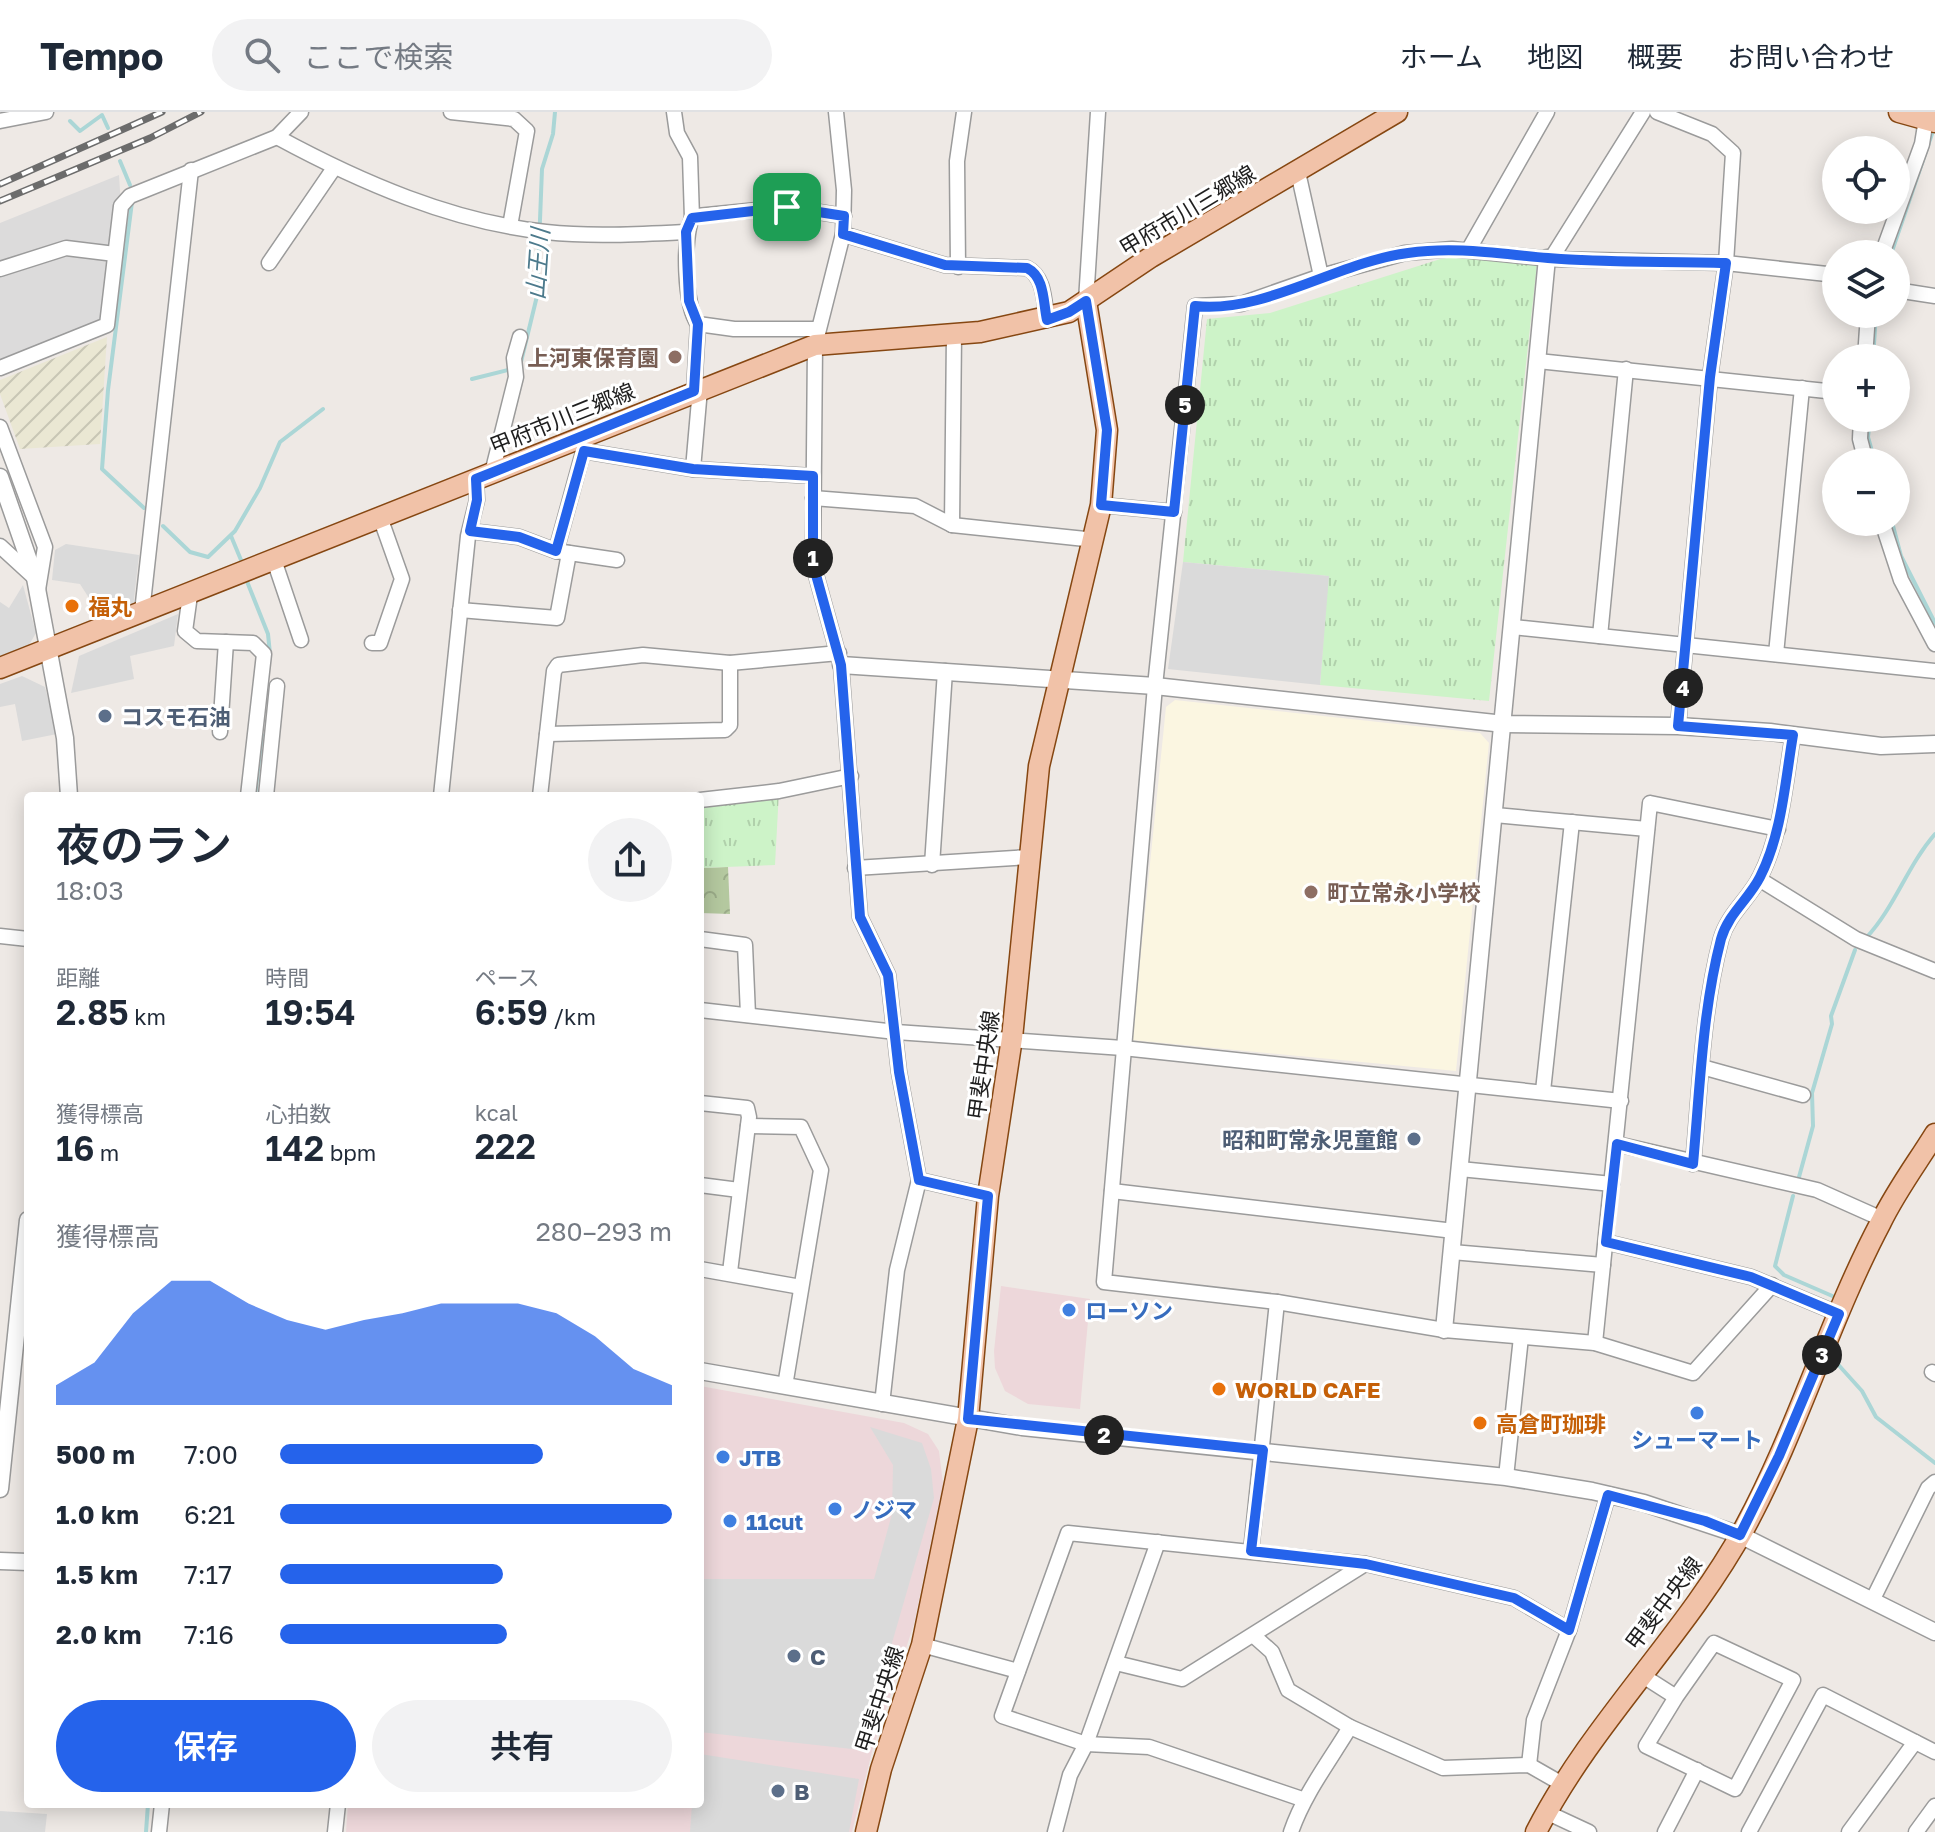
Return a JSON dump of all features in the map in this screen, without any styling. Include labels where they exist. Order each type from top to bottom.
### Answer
[{"type":"main road","name":"甲府市川三郷線","points":[[0,668],[484,476],[586,442],[816,337],[954,334],[1047,320],[1069,312],[1151,257],[1397,112]]},
{"type":"main road","points":[[1899,112],[1930,120]]},
{"type":"main road","name":"甲斐中央線","points":[[866,1832],[881,1769],[922,1645],[968,1419],[988,1196],[1012,1038],[1039,766],[1101,505],[1107,430],[1086,301]]},
{"type":"main road","name":"甲斐中央線","points":[[1536,1832],[1546,1812],[1640,1674],[1704,1595],[1740,1535],[1779,1456],[1882,1219],[1935,1134]]},
{"type":"street","points":[[0,368],[107,325],[121,206],[130,196],[277,137],[301,112]]},
{"type":"street","points":[[451,112],[508,115],[527,131],[510,226]]},
{"type":"street","points":[[674,112],[677,133],[690,157],[689,301],[698,324],[693,469]]},
{"type":"street","points":[[836,112],[844,216],[836,269],[816,337],[813,564],[840,659],[860,917],[888,975],[919,1180],[897,1270],[882,1404]]},
{"type":"street","points":[[958,267],[957,161],[964,112]]},
{"type":"street","points":[[1086,301],[1092,252],[1098,112]]},
{"type":"street","points":[[1469,249],[1547,112]]},
{"type":"street","points":[[1444,1330],[1549,258],[1643,112]]},
{"type":"street","points":[[1657,112],[1712,134],[1733,153],[1726,263],[1710,377],[1678,726]]},
{"type":"street","points":[[0,121],[39,113]]},
{"type":"street","points":[[1887,240],[1930,120]]},
{"type":"street","points":[[277,137],[334,168],[438,208],[529,230],[546,232],[689,225],[787,207],[844,216]]},
{"type":"street","points":[[269,263],[334,168]]},
{"type":"street","points":[[142,612],[191,170]]},
{"type":"street","points":[[1298,172],[1321,276]]},
{"type":"street","points":[[843,234],[958,267],[1027,268],[1035,272],[1047,320]]},
{"type":"street","points":[[0,269],[66,248],[115,254]]},
{"type":"street","points":[[1772,1285],[1693,1373],[1595,1343],[1444,1330],[1277,1302],[1104,1282],[1155,686],[1195,306],[1241,304],[1321,276],[1405,253],[1469,249],[1549,258],[1726,263],[1822,273]]},
{"type":"street","points":[[1910,292],[1935,296]]},
{"type":"street","points":[[698,324],[816,337]]},
{"type":"street","points":[[952,525],[954,334]]},
{"type":"street","points":[[441,792],[470,531],[515,368],[520,337]]},
{"type":"street","points":[[1538,361],[1822,390]]},
{"type":"street","points":[[1600,636],[1626,369]]},
{"type":"street","points":[[1776,654],[1802,388]]},
{"type":"street","points":[[0,427],[45,547],[36,586]]},
{"type":"street","points":[[460,610],[557,618],[562,552],[586,442],[693,469],[813,476]]},
{"type":"street","points":[[0,477],[36,586],[65,738],[69,792]]},
{"type":"street","points":[[813,498],[915,506],[952,525],[1095,540]]},
{"type":"street","points":[[1101,505],[1174,512]]},
{"type":"street","points":[[372,643],[380,643],[402,579],[380,517]]},
{"type":"street","points":[[470,531],[519,537],[562,552],[617,560]]},
{"type":"street","points":[[1887,536],[1901,580],[1935,644]]},
{"type":"street","points":[[0,546],[36,586]]},
{"type":"street","points":[[274,560],[301,640]]},
{"type":"street","points":[[190,595],[185,631],[197,641],[253,643],[264,654],[248,792]]},
{"type":"street","points":[[1513,627],[1935,671]]},
{"type":"street","points":[[220,732],[226,642]]},
{"type":"street","points":[[540,792],[554,671],[558,665],[643,655],[730,663],[840,659],[945,671],[1155,686],[1504,724],[1678,726],[1881,746],[1935,744]]},
{"type":"street","points":[[547,734],[725,730],[730,725],[730,663]]},
{"type":"street","points":[[932,865],[945,671]]},
{"type":"street","points":[[266,792],[277,686]]},
{"type":"street","points":[[1693,1164],[1709,1001],[1722,936],[1736,908],[1759,879],[1778,829],[1793,735]]},
{"type":"street","points":[[704,800],[779,791],[851,776]]},
{"type":"street","points":[[1595,1343],[1650,803],[1778,829]]},
{"type":"street","points":[[1495,815],[1647,829]]},
{"type":"street","points":[[1543,1091],[1572,822]]},
{"type":"street","points":[[855,868],[1029,857]]},
{"type":"street","points":[[1759,879],[1856,939],[1935,971]]},
{"type":"street","points":[[0,936],[24,939]]},
{"type":"street","points":[[704,940],[745,945],[748,1015]]},
{"type":"street","points":[[704,1010],[896,1032],[1012,1038],[1468,1082],[1621,1101]]},
{"type":"street","points":[[1702,1067],[1803,1095]]},
{"type":"street","points":[[704,1103],[747,1108],[748,1126],[730,1272]]},
{"type":"street","points":[[748,1126],[801,1127],[821,1170],[785,1386]]},
{"type":"street","points":[[1617,1144],[1693,1164],[1817,1190],[1882,1219]]},
{"type":"street","points":[[1460,1169],[1612,1184]]},
{"type":"street","points":[[919,1180],[988,1196]]},
{"type":"street","points":[[704,1186],[739,1190]]},
{"type":"street","points":[[1112,1191],[1454,1231]]},
{"type":"street","points":[[1606,1242],[1772,1285],[1839,1314]]},
{"type":"street","points":[[1452,1252],[1603,1265]]},
{"type":"street","points":[[704,1269],[801,1287]]},
{"type":"street","points":[[0,1489],[24,1289]]},
{"type":"street","points":[[1251,1551],[1277,1302]]},
{"type":"street","points":[[1506,1477],[1521,1337]]},
{"type":"street","points":[[704,1372],[968,1419],[1506,1477],[1608,1495],[1705,1521],[1740,1535],[1935,1632]]},
{"type":"street","points":[[1872,1601],[1928,1488],[1935,1482]]},
{"type":"street","points":[[1529,1765],[1534,1720],[1569,1630],[1608,1495]]},
{"type":"street","points":[[1302,1799],[1149,1747],[1086,1744],[1002,1716],[1068,1533],[1366,1564],[1514,1598],[1569,1630]]},
{"type":"street","points":[[1055,1832],[1070,1775],[1086,1744],[1158,1542]]},
{"type":"street","points":[[0,1561],[24,1562]]},
{"type":"street","points":[[1116,1663],[1182,1679],[1254,1636],[1295,1605],[1366,1564]]},
{"type":"street","points":[[1254,1636],[1272,1652],[1288,1690],[1350,1727],[1443,1768],[1529,1765],[1564,1785]]},
{"type":"street","points":[[1714,1643],[1793,1680],[1735,1789],[1646,1746],[1676,1697],[1714,1643]]},
{"type":"street","points":[[922,1645],[1018,1671]]},
{"type":"street","points":[[1640,1674],[1676,1697]]},
{"type":"street","points":[[1749,1832],[1823,1695],[1935,1752]]},
{"type":"street","points":[[1291,1832],[1302,1799],[1317,1783],[1350,1727]]},
{"type":"street","points":[[1849,1832],[1915,1742]]},
{"type":"street","points":[[1665,1832],[1697,1770]]},
{"type":"street","points":[[1916,1832],[1935,1806]]},
{"type":"street","points":[[159,1832],[162,1808]]},
{"type":"street","points":[[335,1832],[338,1808]]},
{"type":"street","points":[[1546,1812],[1589,1832]]},
{"type":"shaded area","points":[[119,175],[121,206],[107,325],[0,368],[0,223]]},
{"type":"shaded area","points":[[107,337],[100,444],[20,449],[0,394],[0,380]]},
{"type":"shaded area","points":[[66,544],[139,555],[133,608],[103,620],[80,584],[52,580],[55,550]]},
{"type":"shaded area","points":[[1183,562],[1329,576],[1320,685],[1168,669]]},
{"type":"shaded area","points":[[23,585],[36,633],[26,650],[0,662],[0,602],[9,608]]},
{"type":"shaded area","points":[[178,614],[174,646],[130,656],[134,679],[71,693],[79,656]]},
{"type":"shaded area","points":[[22,676],[45,687],[57,734],[22,741],[15,704],[0,707],[0,684]]},
{"type":"shaded area","name":"町立常永小学校","points":[[1175,700],[1480,733],[1489,743],[1456,1071],[1132,1040],[1166,707]]},
{"type":"shaded area","points":[[1001,1286],[1090,1299],[1080,1409],[1028,1404],[1005,1391],[995,1368],[994,1351]]},
{"type":"shaded area","points":[[704,1387],[904,1423],[928,1434],[939,1451],[943,1484],[914,1624],[873,1748],[852,1832],[346,1832],[348,1808],[704,1808]]},
{"type":"shaded area","name":"C","points":[[870,1427],[922,1443],[931,1469],[934,1498],[861,1750],[704,1732],[704,1579],[874,1579],[892,1514],[893,1465]]},
{"type":"shaded area","name":"B","points":[[704,1755],[859,1779],[849,1832],[690,1832],[692,1808],[704,1808]]},
{"type":"shaded area","points":[[0,1811],[47,1814],[45,1832],[0,1832]]},
{"type":"green space","points":[[1453,255],[1537,264],[1489,701],[1320,685],[1328,576],[1183,562],[1207,319],[1270,313]]},
{"type":"green space","points":[[779,791],[775,865],[704,868],[704,800]]},
{"type":"green space","points":[[728,867],[730,914],[704,913],[704,868]]},
{"type":"waterway","name":"山王川","points":[[520,366],[537,296],[542,169],[553,134],[555,112]]},
{"type":"waterway","points":[[70,121],[80,131],[102,115],[108,128]]},
{"type":"waterway","points":[[1896,240],[1934,128]]},
{"type":"waterway","points":[[120,161],[130,185]]},
{"type":"waterway","points":[[132,202],[108,390],[102,469],[144,508]]},
{"type":"waterway","points":[[1874,344],[1875,328]]},
{"type":"waterway","name":"山王川","points":[[472,379],[512,369]]},
{"type":"waterway","name":"山王川","points":[[163,526],[190,552],[208,557],[235,531],[260,488],[280,442],[323,409]]},
{"type":"waterway","points":[[1869,432],[1871,448]]},
{"type":"waterway","points":[[231,536],[241,560]]},
{"type":"waterway","points":[[1896,536],[1901,556],[1935,623]]},
{"type":"waterway","points":[[246,579],[268,634],[270,654]]},
{"type":"waterway","points":[[255,792],[262,735]]},
{"type":"waterway","points":[[1866,938],[1935,834]]},
{"type":"waterway","points":[[1799,1177],[1813,1126],[1812,1093],[1832,1024],[1831,1016],[1855,950]]},
{"type":"waterway","points":[[1793,1196],[1775,1266],[1784,1275],[1837,1298]]},
{"type":"waterway","points":[[1834,1360],[1862,1391],[1876,1417],[1935,1463]]},
{"type":"waterway","points":[[146,1832],[148,1808]]},
{"type":"railway","points":[[0,184],[162,112]]},
{"type":"railway","points":[[0,201],[150,138],[201,112]]},
{"type":"place","name":"上河東保育園","points":[[675,357]]},
{"type":"place","name":"福丸","points":[[72,606]]},
{"type":"place","name":"コスモ石油","points":[[105,716]]},
{"type":"place","name":"町立常永小学校","points":[[1311,892]]},
{"type":"place","name":"昭和町常永児童館","points":[[1414,1139]]},
{"type":"place","name":"ローソン","points":[[1069,1310]]},
{"type":"place","name":"WORLD CAFE","points":[[1219,1389]]},
{"type":"place","name":"シューマート","points":[[1697,1413]]},
{"type":"place","name":"高倉町珈琲","points":[[1480,1423]]},
{"type":"place","name":"JTB","points":[[723,1457]]},
{"type":"place","name":"ノジマ","points":[[835,1509]]},
{"type":"place","name":"11cut","points":[[730,1521]]},
{"type":"place","name":"C","points":[[794,1656]]},
{"type":"place","name":"B","points":[[778,1791]]},
{"type":"route","points":[[787,207],[844,216],[843,234],[945,265],[1027,268],[1035,272],[1040,282],[1047,320],[1069,312],[1086,301],[1107,430],[1101,505],[1174,512],[1195,306],[1210,308],[1241,304],[1321,276],[1405,253],[1452,249],[1551,259],[1726,263],[1710,377],[1678,726],[1793,735],[1774,842],[1759,879],[1736,908],[1722,936],[1709,1001],[1693,1164],[1617,1144],[1606,1242],[1751,1277],[1839,1314],[1779,1456],[1740,1535],[1705,1521],[1608,1495],[1569,1630],[1514,1598],[1366,1564],[1251,1551],[1263,1450],[968,1419],[988,1196],[919,1180],[918,1159],[899,1072],[888,975],[860,917],[841,665],[813,564],[813,476],[693,469],[584,451],[556,551],[519,537],[470,531],[477,500],[476,479],[694,391],[698,324],[689,301],[686,232],[692,218],[787,207]]}]
